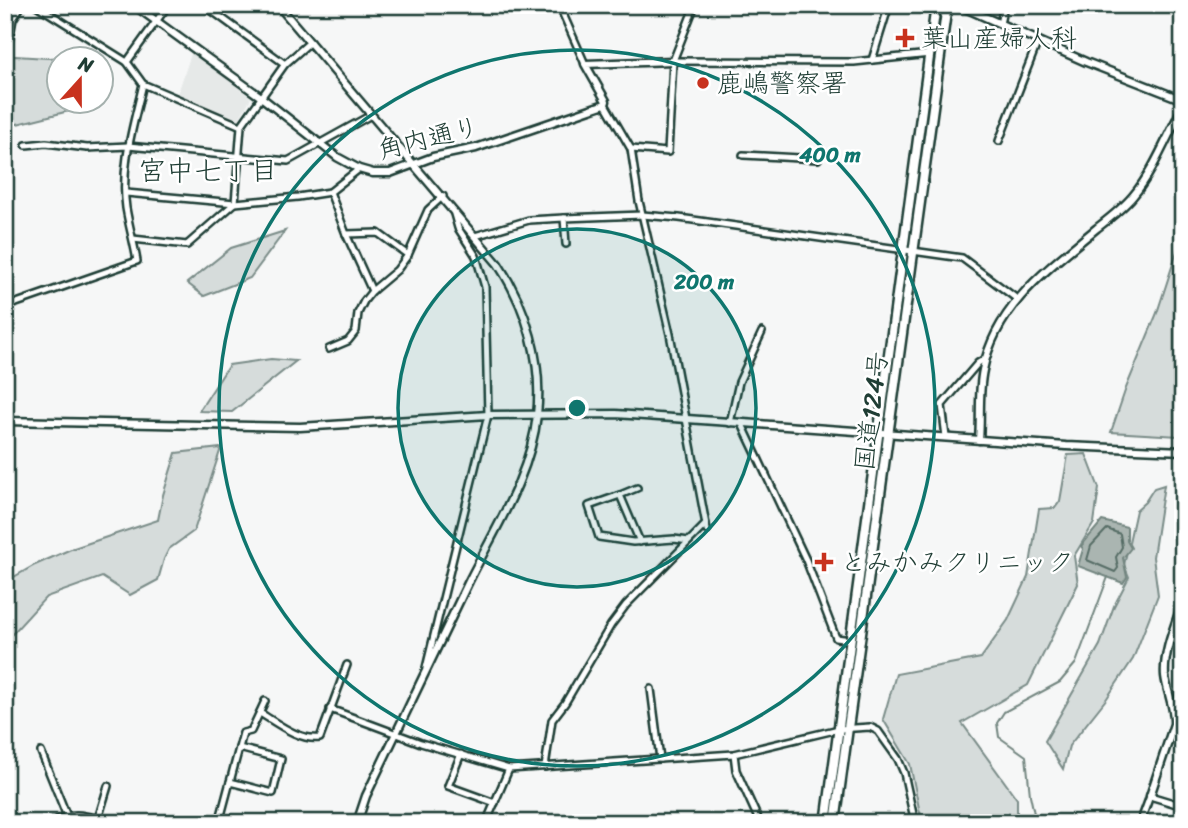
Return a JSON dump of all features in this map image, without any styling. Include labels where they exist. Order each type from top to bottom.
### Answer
[{"type":"highway","name":"国道124号","points":[[835,823],[890,434],[936,5]]},
{"type":"highway","name":"国道124号","points":[[826,823],[878,433],[947,5]]},
{"type":"street","points":[[8,46],[13,19],[22,5]]},
{"type":"street","points":[[36,5],[127,62],[143,84],[241,126]]},
{"type":"street","name":"角内通り","points":[[134,5],[261,97],[337,157],[373,173],[390,173],[605,104]]},
{"type":"street","points":[[127,62],[168,5]]},
{"type":"street","points":[[204,5],[285,64]]},
{"type":"street","points":[[278,5],[443,196],[509,281],[524,313],[536,356],[537,414],[522,474],[395,734],[356,823]]},
{"type":"street","points":[[545,767],[552,720],[611,625],[626,605],[689,541],[707,527],[670,334],[642,215],[631,149],[585,64],[559,5]]},
{"type":"street","points":[[631,149],[668,152],[673,61],[695,5]]},
{"type":"street","points":[[872,60],[889,5]]},
{"type":"street","points":[[958,5],[1183,100]]},
{"type":"street","points":[[1000,24],[1003,5]]},
{"type":"street","points":[[999,141],[1038,41]]},
{"type":"street","points":[[133,239],[187,245],[235,203],[241,126],[285,64],[310,42]]},
{"type":"street","points":[[585,64],[872,60],[930,54]]},
{"type":"street","points":[[5,307],[137,261],[126,193],[128,146],[143,84]]},
{"type":"street","points":[[979,440],[981,382],[994,335],[1017,299],[1043,273],[1133,196],[1183,107]]},
{"type":"street","points":[[26,145],[55,144],[87,148],[128,146],[288,161],[371,115]]},
{"type":"street","points":[[743,155],[818,159]]},
{"type":"street","points":[[126,193],[235,203],[298,197],[330,192],[359,169]]},
{"type":"street","points":[[330,192],[372,291]]},
{"type":"street","points":[[329,349],[348,341],[356,331],[358,313],[372,291],[397,270],[408,255],[428,210],[443,196]]},
{"type":"street","points":[[425,671],[488,415],[485,286],[476,256],[458,228],[452,208]]},
{"type":"street","points":[[475,236],[529,220],[642,215],[679,218],[962,258],[1017,299]]},
{"type":"street","points":[[564,218],[566,244]]},
{"type":"street","points":[[346,234],[378,233],[408,255]]},
{"type":"street","points":[[730,423],[739,382],[762,332]]},
{"type":"street","points":[[946,437],[943,405],[978,363],[986,358]]},
{"type":"street","points":[[5,421],[300,427],[488,415],[616,414],[979,440],[1183,451]]},
{"type":"street","points":[[742,424],[806,560],[836,638],[861,641]]},
{"type":"street","points":[[637,488],[589,506],[599,537],[640,542],[674,539],[689,541]]},
{"type":"street","points":[[620,495],[640,542]]},
{"type":"street","points":[[1140,823],[1179,714],[1165,676],[1166,659],[1183,601]]},
{"type":"street","points":[[260,713],[294,733],[314,739],[320,738],[347,665]]},
{"type":"street","points":[[651,689],[660,759]]},
{"type":"street","points":[[219,823],[243,733],[251,732],[265,701]]},
{"type":"street","points":[[330,709],[395,734],[509,769],[734,754],[849,727],[876,729],[904,772],[915,823]]},
{"type":"street","points":[[230,782],[273,793],[281,760],[239,748]]},
{"type":"street","points":[[41,752],[66,814]]},
{"type":"street","points":[[461,754],[448,786],[495,803]]},
{"type":"street","points":[[734,754],[736,770],[760,823]]},
{"type":"street","points":[[486,823],[509,769]]},
{"type":"street","points":[[99,819],[107,786]]},
{"type":"street","points":[[1150,796],[1183,806]]},
{"type":"street","points":[[50,823],[66,814],[74,813],[113,823]]},
{"type":"shaded area","points":[[192,51],[251,98],[238,121],[177,96]]},
{"type":"shaded area","points":[[5,57],[46,58],[46,116],[49,116],[5,127]]},
{"type":"shaded area","points":[[285,231],[250,278],[204,296],[187,283],[231,248]]},
{"type":"shaded area","points":[[1181,239],[1183,424],[1179,436],[1111,432],[1157,313]]},
{"type":"shaded area","points":[[271,359],[296,361],[232,412],[199,411],[229,365]]},
{"type":"shaded area","points":[[221,448],[194,531],[169,549],[158,580],[130,595],[102,577],[46,597],[5,642],[5,582],[71,549],[158,520],[176,453]]},
{"type":"shaded area","points":[[1086,454],[1099,488],[1094,523],[1074,556],[1078,584],[1028,685],[962,723],[1017,799],[1017,823],[922,823],[910,764],[883,719],[896,674],[981,658],[1008,620],[1028,577],[1039,509],[1055,508],[1060,501],[1068,455]]},
{"type":"shaded area","points":[[1164,485],[1153,557],[1158,595],[1133,659],[1107,698],[1069,746],[1063,769],[1045,741],[1100,645],[1114,606],[1129,577],[1124,565],[1136,510],[1154,488]]},
{"type":"water","points":[[1102,521],[1127,527],[1127,541],[1131,548],[1123,558],[1127,577],[1123,583],[1078,566],[1083,549],[1081,546]]},
{"type":"waterway","points":[[1036,823],[1026,756],[999,737],[997,723],[1004,712],[1060,682],[1076,663],[1108,577]]},
{"type":"place","name":"葉山産婦人科","points":[[905,38]]},
{"type":"place","name":"鹿嶋警察署","points":[[703,83]]},
{"type":"place","name":"とみかみクリニック","points":[[824,562]]},
{"type":"district","name":"宮中七丁目","points":[[208,170]]}]
